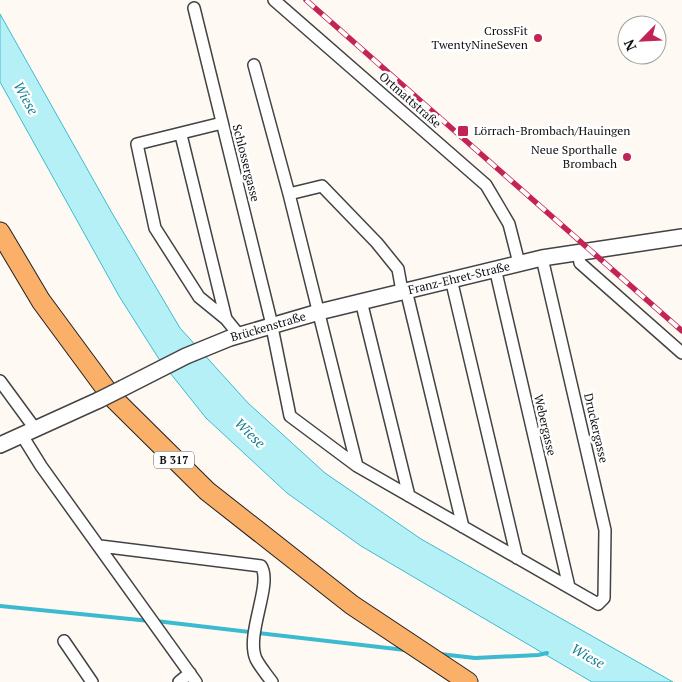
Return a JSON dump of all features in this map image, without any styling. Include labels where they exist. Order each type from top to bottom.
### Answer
[{"type":"main road","name":"B 317","points":[[0,232],[41,301],[86,364],[138,424],[207,491],[352,605],[468,682]]},
{"type":"street","name":"Ortmattstraße","points":[[274,0],[486,185],[509,224],[519,263]]},
{"type":"street","name":"Schlossergasse","points":[[194,8],[272,329],[290,416],[357,466]]},
{"type":"street","points":[[254,66],[320,312],[357,466],[569,588]]},
{"type":"street","points":[[222,124],[137,144],[155,228],[199,297],[226,319]]},
{"type":"street","points":[[181,135],[226,319],[235,336]]},
{"type":"street","name":"Franz-Ehret-Straße","points":[[289,194],[322,186],[377,243],[398,269],[404,291],[542,258],[682,237]]},
{"type":"street","points":[[578,253],[580,263],[682,353]]},
{"type":"street","name":"Druckergasse","points":[[542,258],[605,530],[604,598],[598,604],[569,588]]},
{"type":"street","name":"Webergasse","points":[[495,268],[569,588]]},
{"type":"street","points":[[451,279],[517,558]]},
{"type":"street","points":[[404,291],[463,527]]},
{"type":"street","name":"Brückenstraße","points":[[29,434],[186,356],[235,336],[272,329],[320,312],[404,291]]},
{"type":"street","points":[[361,301],[409,496]]},
{"type":"street","points":[[0,381],[29,434],[41,466],[193,678],[178,682]]},
{"type":"street","points":[[0,446],[29,434]]},
{"type":"street","points":[[100,546],[261,566],[265,577],[254,639],[256,658],[272,682]]},
{"type":"street","points":[[64,641],[87,680]]},
{"type":"water","name":"Wiese","points":[[0,14],[112,213],[180,328],[248,403],[325,473],[421,539],[673,682],[592,682],[361,546],[287,493],[206,418],[159,359],[119,296],[0,82]]},
{"type":"waterway","points":[[0,606],[150,621]]},
{"type":"waterway","points":[[156,621],[405,650]]},
{"type":"waterway","points":[[440,654],[475,658],[547,653]]},
{"type":"railway","points":[[306,0],[682,331]]},
{"type":"place","name":"CrossFit TwentyNineSeven","points":[[538,38]]},
{"type":"place","name":"Lörrach-Brombach/Hauingen","points":[[463,131]]},
{"type":"place","name":"Neue Sporthalle Brombach","points":[[627,157]]}]
